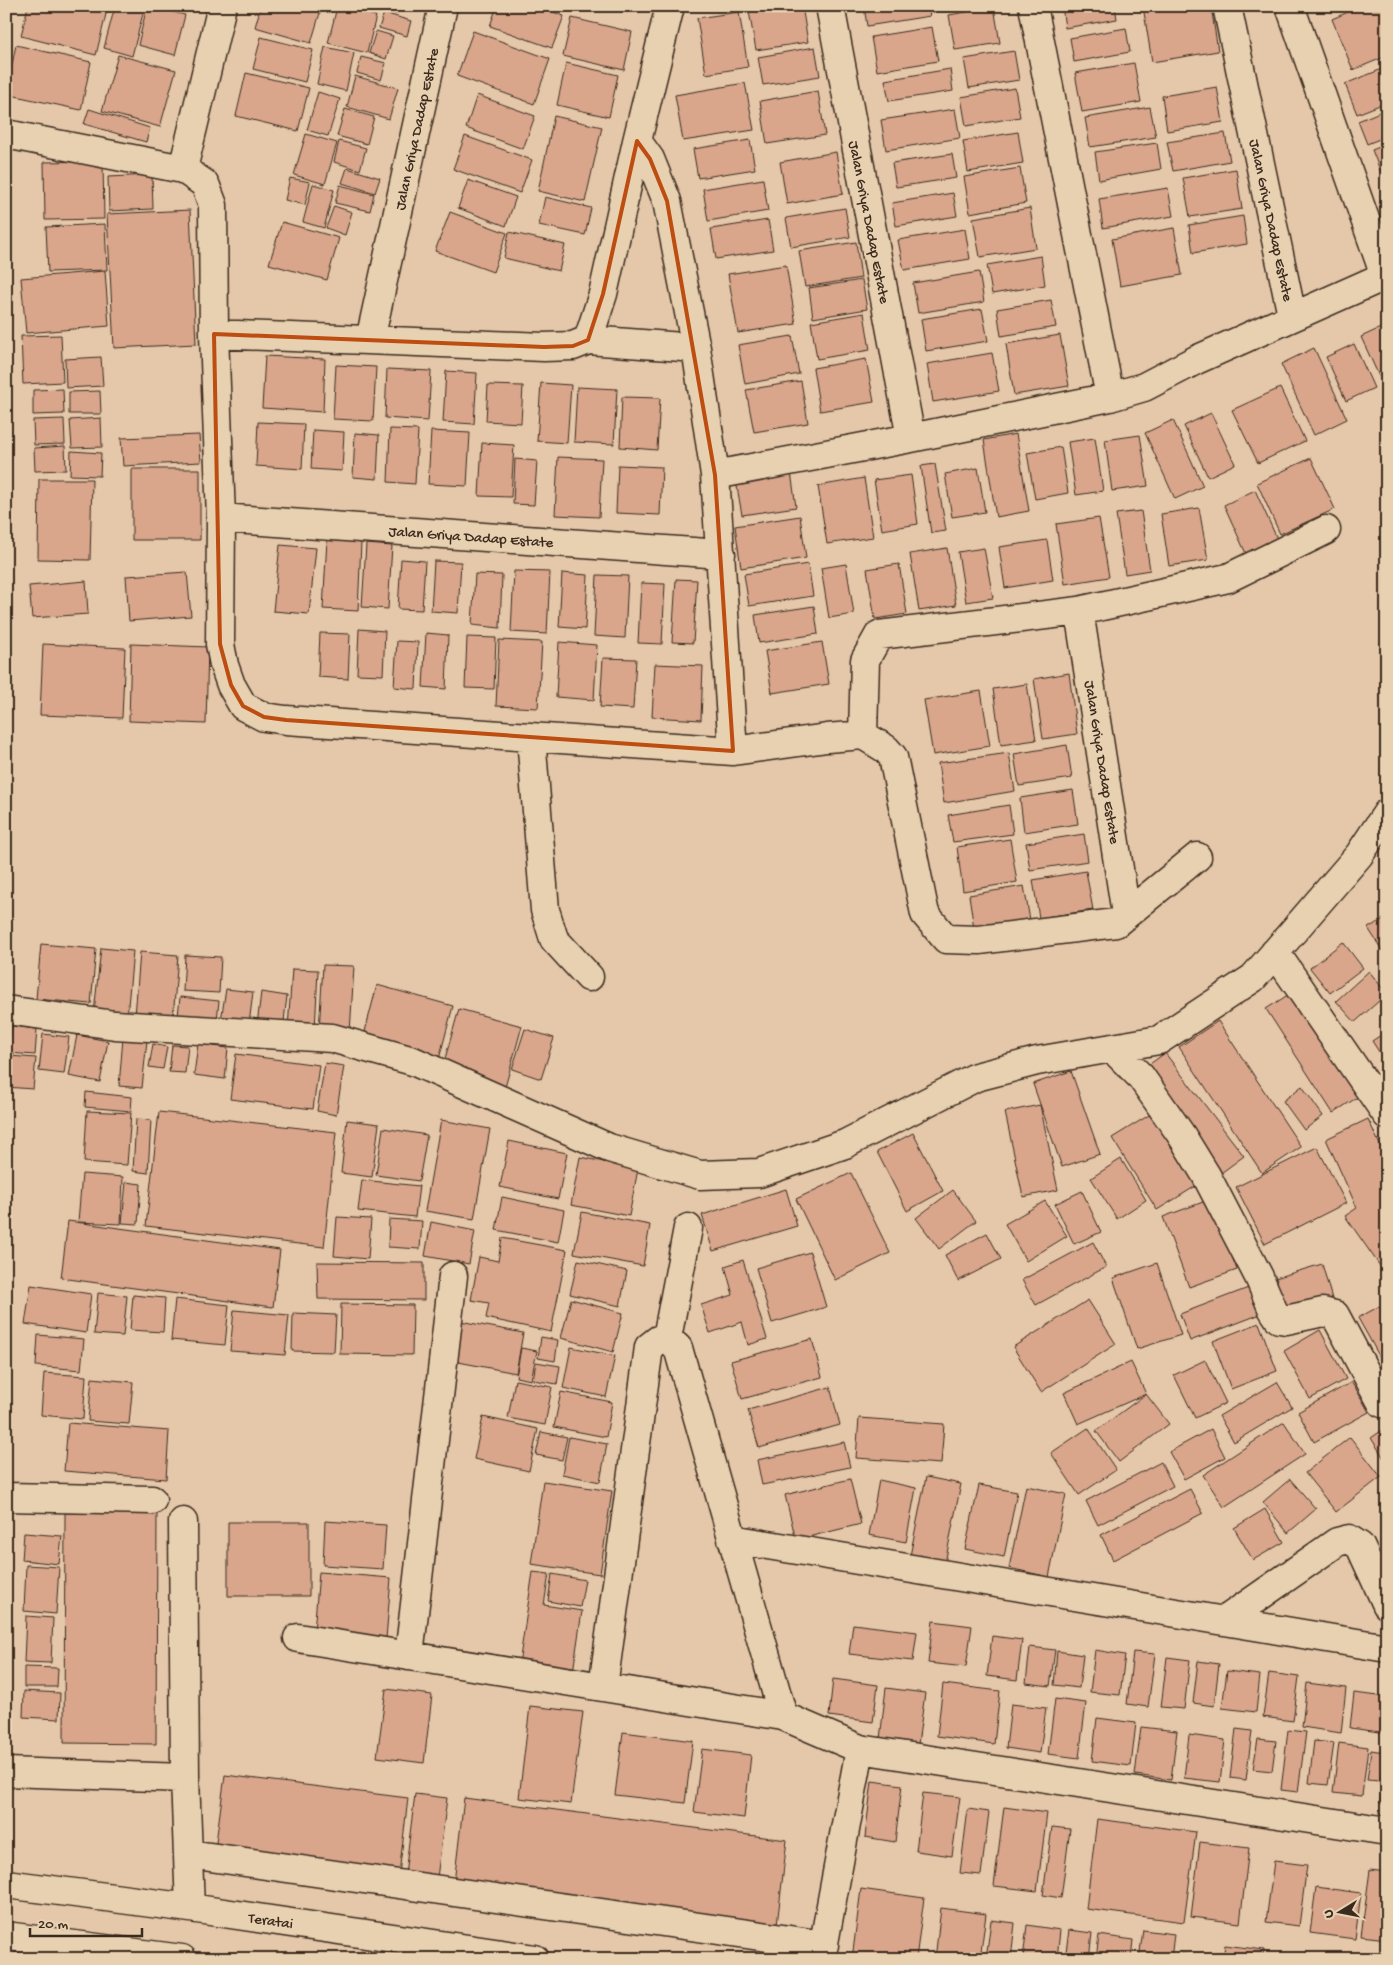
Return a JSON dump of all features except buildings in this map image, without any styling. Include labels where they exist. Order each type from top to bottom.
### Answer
[{"type":"street","points":[[184,169],[222,6]]},
{"type":"street","name":"Jalan Griya Dadap Estate","points":[[370,340],[443,6]]},
{"type":"street","points":[[588,340],[603,294],[636,141],[670,6]]},
{"type":"street","name":"Jalan Griya Dadap Estate","points":[[830,6],[911,438]]},
{"type":"street","points":[[1033,6],[1110,397]]},
{"type":"street","name":"Jalan Griya Dadap Estate","points":[[1227,6],[1292,316]]},
{"type":"street","name":"Jalan Griya Dadap Estate","points":[[715,475],[911,438],[1110,397],[1144,386],[1196,360],[1386,275],[1290,6]]},
{"type":"street","points":[[6,134],[184,169],[205,184],[213,205],[214,334],[221,518],[220,644],[224,666],[243,706],[264,717],[286,720],[733,751],[863,735],[886,749],[893,757],[925,914],[946,939],[979,940],[1116,923],[1197,857]]},
{"type":"street","points":[[636,141],[650,159],[667,201],[696,348],[715,475],[733,751]]},
{"type":"street","points":[[214,334],[544,347],[573,346],[588,340],[696,348]]},
{"type":"street","name":"Jalan Griya Dadap Estate","points":[[221,518],[721,554]]},
{"type":"street","points":[[863,735],[865,660],[879,635],[1079,611],[1228,578],[1326,530]]},
{"type":"street","name":"Jalan Griya Dadap Estate","points":[[1079,611],[1126,914]]},
{"type":"street","points":[[531,737],[545,910],[554,939],[590,977]]},
{"type":"street","points":[[6,1010],[115,1025],[332,1038],[413,1061],[609,1148],[700,1175],[759,1173],[845,1144],[976,1077],[1038,1061],[1158,1040],[1253,978],[1359,854],[1387,813]]},
{"type":"street","points":[[1275,952],[1387,1115]]},
{"type":"street","points":[[1112,1048],[1141,1077],[1197,1159],[1279,1319],[1286,1320],[1323,1312],[1335,1314],[1382,1403]]},
{"type":"street","points":[[667,1338],[688,1228]]},
{"type":"street","points":[[409,1656],[454,1276]]},
{"type":"street","points":[[667,1338],[678,1348],[783,1716]]},
{"type":"street","points":[[603,1687],[649,1347],[658,1340],[667,1338]]},
{"type":"street","points":[[6,1497],[152,1500]]},
{"type":"street","points":[[183,1522],[185,1778],[190,1908]]},
{"type":"street","points":[[732,1539],[1387,1648]]},
{"type":"street","points":[[1224,1621],[1337,1542],[1348,1539],[1360,1546],[1387,1606]]},
{"type":"street","points":[[298,1638],[783,1716],[860,1749],[1387,1831]]},
{"type":"street","points":[[189,1854],[822,1952],[860,1749]]},
{"type":"street","points":[[6,1772],[185,1778]]},
{"type":"street","name":"Teratai","points":[[6,1884],[190,1908],[535,1959]]},
{"type":"street","points":[[6,1936],[182,1959]]},
{"type":"highlighted area","points":[[637,141],[650,159],[667,201],[715,475],[733,751],[286,720],[264,717],[243,706],[231,685],[220,644],[214,334],[544,347],[573,346],[588,340],[603,294]]}]
